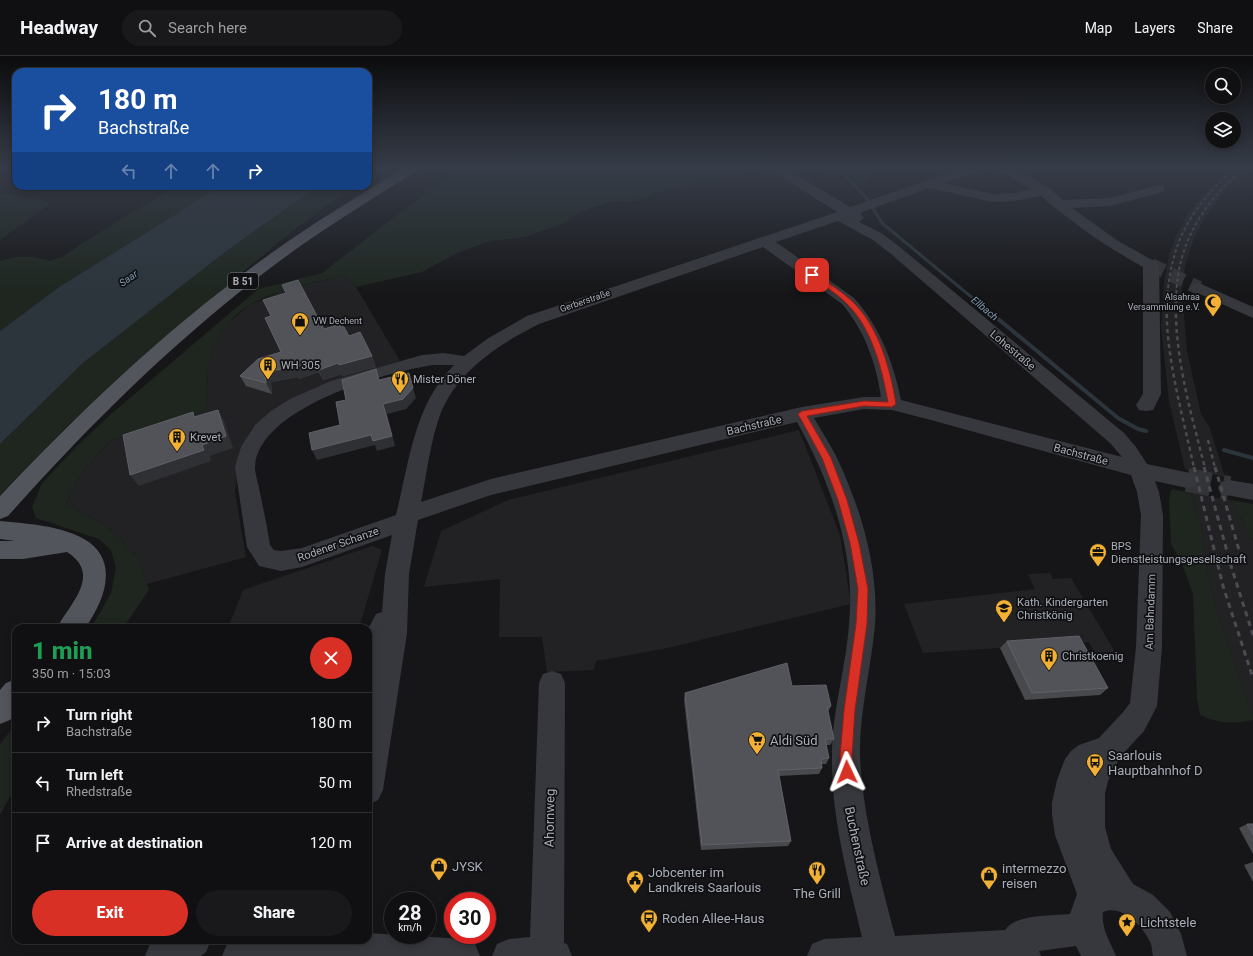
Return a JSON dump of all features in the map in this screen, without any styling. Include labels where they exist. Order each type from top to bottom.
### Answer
[{"type":"main road","name":"B 51","points":[[0,510],[90,414],[164,347],[213,305],[290,247],[347,210]]},
{"type":"main road","points":[[0,530],[55,538],[90,557],[96,574],[93,589],[87,605],[73,624]]},
{"type":"main road","points":[[0,550],[24,550],[55,545],[72,546]]},
{"type":"main road","points":[[0,559],[24,550]]},
{"type":"main road","points":[[0,711],[12,697]]},
{"type":"street","name":"Lohestraße","points":[[838,210],[860,229],[878,237],[1117,438],[1129,452],[1140,470]]},
{"type":"street","name":"Gerberstraße","points":[[393,606],[407,518],[426,429],[440,395],[467,362],[483,348],[507,333],[533,320],[855,210]]},
{"type":"street","points":[[1066,210],[1112,244],[1150,265],[1152,274],[1152,394],[1146,405]]},
{"type":"street","points":[[764,240],[848,301],[859,312],[870,328],[877,347],[888,379],[892,404]]},
{"type":"street","points":[[1199,288],[1253,313]]},
{"type":"street","name":"Rodener Schanze","points":[[407,518],[302,557],[281,562],[267,559],[259,547],[245,467],[247,456],[268,424],[285,411],[310,396],[362,377],[426,360],[445,358],[467,362]]},
{"type":"street","name":"Bachstraße","points":[[407,518],[461,495],[506,483],[802,414],[864,403],[892,404],[931,413],[1140,470],[1187,480]]},
{"type":"street","name":"Buchenstraße","points":[[802,414],[826,458],[843,500],[855,543],[863,589],[862,624],[850,710],[846,756],[849,803],[860,862],[883,953]]},
{"type":"street","name":"Am Bahndamm","points":[[1100,919],[1108,875],[1097,854],[1090,827],[1090,794],[1095,777],[1109,747],[1134,721],[1143,706],[1150,648],[1152,515],[1148,492],[1140,470]]},
{"type":"street","points":[[1229,488],[1253,492]]},
{"type":"street","name":"Bachstraße","points":[[412,493],[461,495]]},
{"type":"street","points":[[372,666],[379,634],[393,606]]},
{"type":"street","points":[[372,766],[394,633],[393,606]]},
{"type":"street","name":"Ahornweg","points":[[551,954],[552,684]]},
{"type":"street","points":[[824,956],[883,953],[1019,952],[1018,940],[1023,935],[1100,919],[1135,902],[1147,911],[1158,924],[1166,938],[1170,956]]},
{"type":"street","points":[[162,956],[188,944]]},
{"type":"street","points":[[239,956],[283,951],[333,949],[381,950],[463,956]]},
{"type":"street","points":[[509,956],[551,954]]},
{"type":"shaded area","points":[[0,210],[41,210],[0,240]]},
{"type":"shaded area","points":[[137,210],[183,210],[59,287],[0,331],[0,261],[16,257],[34,257],[50,261],[64,256]]},
{"type":"shaded area","points":[[284,210],[322,210],[296,228],[242,273],[69,424],[0,495],[0,444],[83,363],[224,253]]},
{"type":"shaded area","points":[[404,210],[586,210],[580,212],[562,224],[525,237],[490,241],[457,253],[422,272],[356,287],[343,276],[279,292],[242,310],[227,324],[216,342],[208,370],[206,410],[110,441],[83,471],[66,503],[113,531],[139,559],[149,590],[126,624],[93,624],[111,593],[116,568],[111,550],[99,539],[36,518],[32,507],[42,483],[78,445],[110,415],[258,289],[322,273]]},
{"type":"shaded area","points":[[1190,210],[1211,210],[1194,238],[1185,266],[1182,290],[1187,351],[1201,414],[1210,428],[1225,477],[1185,469],[1169,401],[1161,328],[1164,282],[1169,255],[1176,236]]},
{"type":"shaded area","points":[[343,276],[356,287],[400,361],[347,377],[240,452],[235,492],[246,557],[147,584],[139,559],[113,531],[66,503],[83,471],[110,441],[206,410],[208,365],[216,339],[226,324],[250,305],[283,290]]},
{"type":"shaded area","points":[[799,430],[840,535],[851,604],[663,649],[596,661],[594,670],[547,672],[542,637],[499,637],[500,579],[424,587],[441,531],[508,500]]},
{"type":"shaded area","points":[[1173,489],[1190,493],[1201,525],[1209,579],[1215,605],[1253,715],[1253,720],[1220,722],[1200,715],[1197,699],[1193,594],[1181,561],[1171,544],[1169,503],[1170,492]]},
{"type":"shaded area","points":[[1190,493],[1231,500],[1253,540],[1253,715],[1215,605],[1209,579],[1201,525]]},
{"type":"shaded area","points":[[1231,500],[1253,504],[1253,540]]},
{"type":"shaded area","points":[[372,546],[382,550],[360,624],[230,624],[243,590]]},
{"type":"shaded area","name":"Kath. Kindergarten Christkönig","points":[[1050,573],[1053,579],[1071,578],[1115,652],[1095,653],[1089,642],[923,653],[904,604],[1035,589],[1028,574]]},
{"type":"shaded area","points":[[12,729],[12,793],[0,815],[0,744]]},
{"type":"water","name":"Saar","points":[[183,210],[284,210],[224,253],[83,363],[0,444],[0,331],[59,287]]},
{"type":"building","name":"VW Dechent","points":[[298,280],[324,329],[337,325],[344,327],[349,336],[360,332],[372,356],[339,365],[338,363],[319,370],[315,362],[294,368],[265,372],[266,383],[240,376],[258,359],[281,352],[265,318],[271,316],[263,300],[286,293],[282,285]]},
{"type":"building","points":[[376,369],[379,380],[409,373],[413,388],[403,399],[383,404],[392,436],[373,441],[371,435],[312,450],[309,433],[340,425],[336,402],[346,400],[342,380]]},
{"type":"building","name":"Krevet","points":[[218,410],[226,436],[202,445],[204,450],[130,475],[123,435],[193,412],[194,417]]},
{"type":"building","name":"Christkoenig","points":[[1079,636],[1108,688],[1032,693],[1007,641]]},
{"type":"building","name":"Aldi Süd","points":[[787,663],[792,686],[826,685],[831,706],[827,707],[834,739],[825,739],[829,758],[821,759],[822,768],[778,770],[791,841],[702,845],[685,693]]},
{"type":"building","points":[[1247,824],[1253,824],[1253,835]]},
{"type":"waterway","name":"Ellbach","points":[[874,210],[882,223],[975,300]]},
{"type":"waterway","name":"Ellbach","points":[[974,299],[1118,418],[1138,429],[1146,431]]},
{"type":"waterway","name":"Ellbach","points":[[1224,450],[1253,458]]},
{"type":"tunnel","points":[[1151,265],[1199,288]]},
{"type":"tunnel","points":[[1187,480],[1229,488]]},
{"type":"railway","points":[[1167,300],[1173,260],[1186,226],[1196,210]]},
{"type":"railway","points":[[1176,300],[1177,279],[1181,261],[1194,226],[1205,210]]},
{"type":"railway","points":[[1167,300],[1168,340],[1171,362],[1194,468]]},
{"type":"railway","points":[[1176,300],[1178,342],[1184,384],[1205,468]]},
{"type":"railway","points":[[1208,440],[1215,468]]},
{"type":"railway","points":[[1194,467],[1223,586],[1253,678]]},
{"type":"railway","points":[[1204,467],[1231,566],[1253,635]]},
{"type":"railway","points":[[1215,467],[1239,550]]},
{"type":"place","name":"Alsahraa Versammlung e.V.","points":[[1213,317]]},
{"type":"place","name":"VW Dechent","points":[[300,336]]},
{"type":"place","name":"WH 305","points":[[268,380]]},
{"type":"place","name":"Mister Döner","points":[[400,394]]},
{"type":"place","name":"Krevet","points":[[177,452]]},
{"type":"place","name":"BPS Dienstleistungsgesellschaft","points":[[1098,567]]},
{"type":"place","name":"Kath. Kindergarten Christkönig","points":[[1004,623]]},
{"type":"place","name":"Christkoenig","points":[[1049,671]]},
{"type":"place","name":"Aldi Süd","points":[[757,755]]},
{"type":"place","name":"Saarlouis Hauptbahnhof D","points":[[1095,777]]},
{"type":"place","name":"JYSK","points":[[439,881]]},
{"type":"place","name":"The Grill","points":[[817,885]]},
{"type":"place","name":"intermezzo reisen","points":[[989,890]]},
{"type":"place","name":"Jobcenter im Landkreis Saarlouis","points":[[635,894]]},
{"type":"place","name":"Roden Allee-Haus","points":[[649,933]]},
{"type":"place","name":"Lichtstele","points":[[1127,937]]},
{"type":"route","points":[[812,275],[848,301],[859,312],[870,328],[888,379],[892,404],[864,403],[802,414],[826,458],[843,500],[855,543],[863,589],[862,624],[850,710],[846,756],[847,772]]}]
